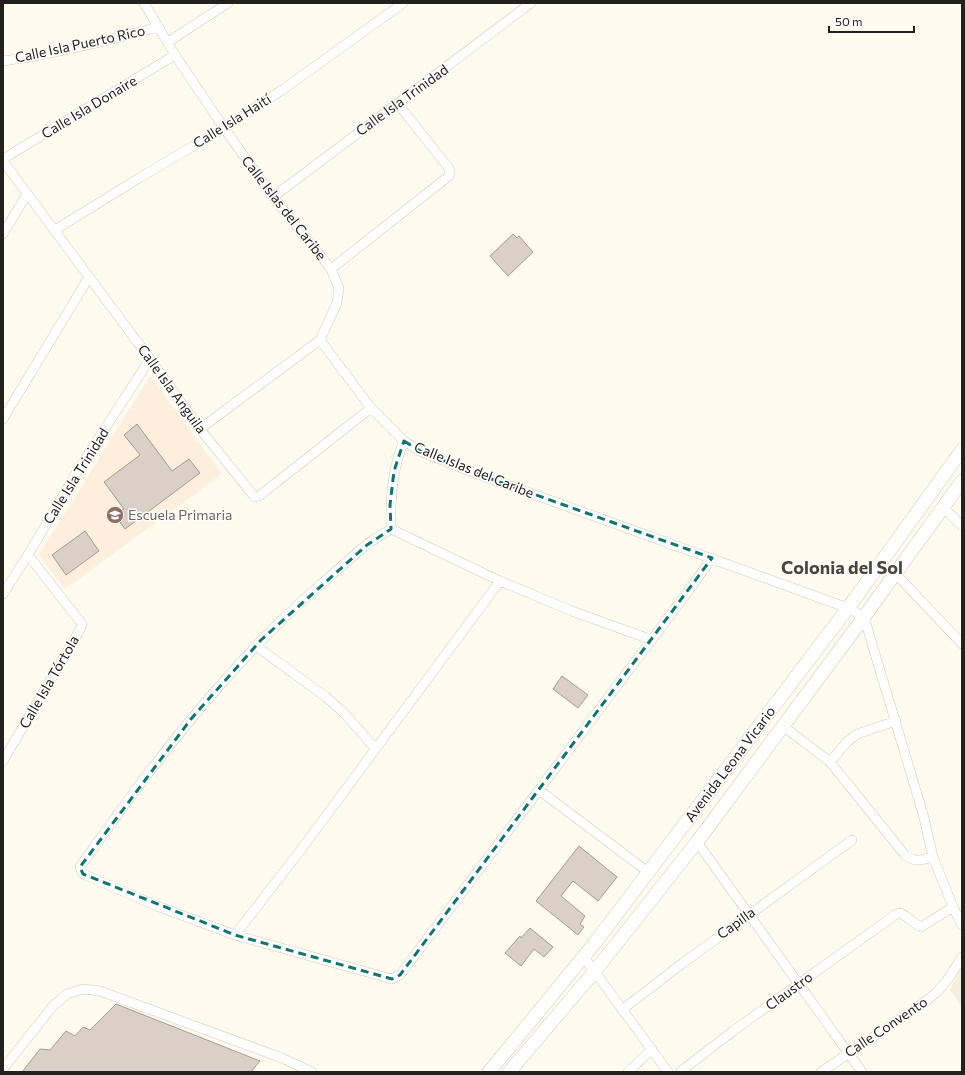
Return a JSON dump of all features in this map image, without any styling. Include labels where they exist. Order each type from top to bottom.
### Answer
[{"type":"street","name":"Calle Islas del Caribe","points":[[144,3],[175,55],[224,128],[273,196],[331,269],[339,288],[337,302],[320,340],[370,408],[404,441],[420,451],[472,472],[848,608],[864,617]]},
{"type":"street","points":[[168,42],[228,3]]},
{"type":"street","name":"Calle Isla Haití","points":[[55,230],[224,128],[285,88],[402,3]]},
{"type":"street","name":"Calle Isla Trinidad","points":[[273,196],[398,104],[531,3]]},
{"type":"street","name":"Calle Isla Puerto Rico","points":[[3,61],[100,43],[158,27]]},
{"type":"street","name":"Calle Isla Donaire","points":[[3,160],[175,55]]},
{"type":"street","points":[[331,269],[449,176],[450,171],[448,167],[398,104]]},
{"type":"street","name":"Calle Isla Anguila","points":[[3,160],[200,429],[234,473],[255,497],[259,496],[370,408]]},
{"type":"street","points":[[3,234],[27,194]]},
{"type":"street","points":[[3,419],[89,276]]},
{"type":"street","points":[[200,429],[320,340]]},
{"type":"street","name":"Calle Isla Trinidad","points":[[3,594],[6,583],[28,555],[78,470],[150,359]]},
{"type":"street","points":[[391,529],[390,505],[394,471],[397,457],[404,441]]},
{"type":"street","name":"Avenida Leona Vicario","points":[[489,1072],[584,957],[848,608],[962,450]]},
{"type":"street","name":"Avenida Leona Vicario","points":[[509,1072],[595,971],[697,842],[864,617],[962,481]]},
{"type":"street","points":[[943,507],[962,526]]},
{"type":"street","points":[[391,529],[500,581],[572,611],[652,640]]},
{"type":"street","points":[[391,529],[366,545],[302,600],[256,646],[191,719],[127,800],[80,867],[83,874],[157,906],[235,935],[392,979],[400,975],[712,558]]},
{"type":"street","name":"Calle Isla Tórtola","points":[[3,761],[82,624],[28,555]]},
{"type":"street","points":[[896,573],[962,644]]},
{"type":"street","points":[[235,935],[300,851],[500,581]]},
{"type":"street","points":[[864,617],[923,814],[933,857],[953,907],[962,925]]},
{"type":"street","points":[[256,646],[326,697],[344,713],[375,748]]},
{"type":"street","points":[[830,762],[847,742],[857,734],[896,721]]},
{"type":"street","points":[[783,726],[830,762],[905,856],[912,860],[933,857]]},
{"type":"street","points":[[539,790],[648,872]]},
{"type":"street","name":"Capilla","points":[[623,1009],[683,962],[852,840]]},
{"type":"street","points":[[697,842],[862,1072]]},
{"type":"street","name":"Claustro","points":[[680,1072],[733,1031],[895,915],[900,913],[916,926],[921,927],[953,907]]},
{"type":"street","points":[[584,957],[668,1072]]},
{"type":"street","name":"Calle Convento","points":[[821,1072],[921,1005],[937,992],[948,979],[962,957]]},
{"type":"street","points":[[3,1070],[53,1006],[67,994],[83,989],[100,991],[282,1058],[312,1072]]},
{"type":"street","points":[[628,1072],[652,1049]]},
{"type":"highlighted area","points":[[404,441],[420,451],[472,472],[712,558],[400,975],[392,979],[235,935],[83,874],[80,867],[191,719],[261,640],[367,545],[391,529],[390,505],[394,471]]},
{"type":"shaded area","name":"Escuela Primaria","points":[[150,376],[222,474],[65,589],[39,555]]},
{"type":"shaded area","points":[[962,964],[962,1007],[950,990]]},
{"type":"building","points":[[513,234],[517,238],[519,236],[533,252],[508,276],[490,256]]},
{"type":"building","points":[[137,424],[172,471],[189,459],[200,473],[125,529],[115,515],[124,509],[104,482],[140,455],[124,435]]},
{"type":"building","points":[[85,531],[99,551],[66,575],[52,555]]},
{"type":"building","points":[[562,676],[588,695],[578,708],[553,689]]},
{"type":"building","points":[[579,846],[617,877],[598,901],[573,881],[561,896],[585,916],[580,924],[584,927],[578,935],[536,901]]},
{"type":"building","points":[[530,928],[553,947],[544,957],[534,949],[521,966],[505,953],[520,936],[521,938]]},
{"type":"building","points":[[116,1004],[260,1061],[251,1072],[22,1072],[40,1049],[50,1050],[66,1031],[75,1036],[83,1027],[90,1030]]},
{"type":"place","name":"Escuela Primaria","points":[[115,515]]},
{"type":"district","name":"Colonia del Sol","points":[[842,568]]}]
